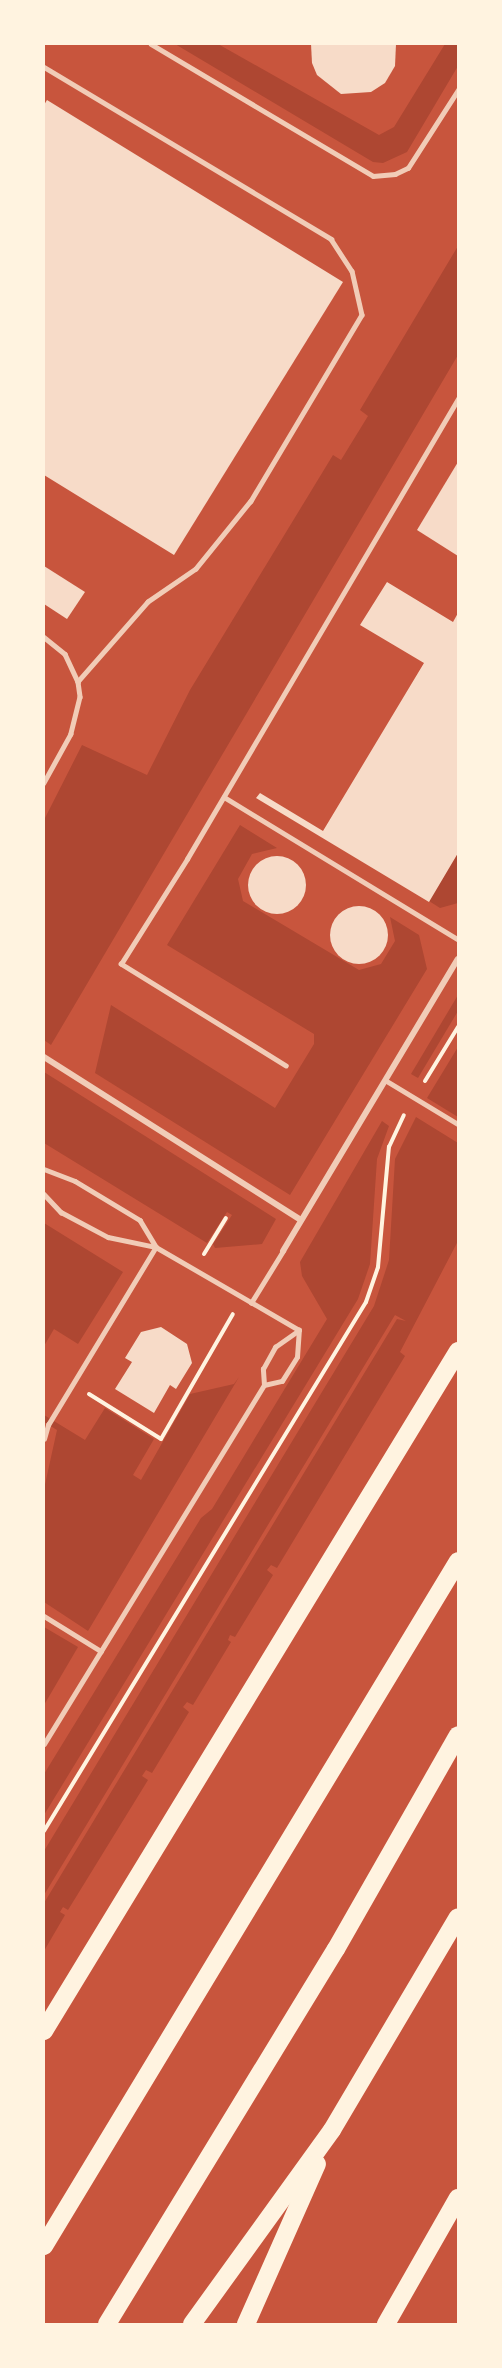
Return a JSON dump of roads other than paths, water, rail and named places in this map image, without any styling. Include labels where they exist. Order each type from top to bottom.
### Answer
[{"type":"highway","points":[[44,2031],[459,1351]]},
{"type":"highway","points":[[44,2246],[459,1561]]},
{"type":"highway","points":[[107,2325],[414,1817],[459,1735]]},
{"type":"highway","points":[[414,1817],[459,1751]]},
{"type":"highway","points":[[192,2325],[333,2130],[459,1917]]},
{"type":"highway","points":[[246,2325],[333,2130]]},
{"type":"highway","points":[[386,2325],[459,2198]]},
{"type":"street","points":[[283,1251],[459,959]]},
{"type":"street","points":[[44,1057],[301,1220]]},
{"type":"lane","points":[[151,44],[373,176],[395,174],[408,168],[459,90]]},
{"type":"lane","points":[[44,67],[331,239],[352,271],[362,315],[251,501],[196,569],[148,602],[78,682]]},
{"type":"lane","points":[[286,1066],[121,964],[224,797],[459,399]]},
{"type":"lane","points":[[44,637],[64,654],[78,682],[78,716],[44,783]]},
{"type":"lane","points":[[224,797],[459,939]]},
{"type":"lane","points":[[385,1080],[459,1124]]},
{"type":"lane","points":[[44,1168],[75,1181],[140,1220],[156,1247]]},
{"type":"lane","points":[[44,1194],[61,1212],[108,1237],[156,1247],[299,1330]]},
{"type":"lane","points":[[44,1439],[73,1384],[156,1247]]},
{"type":"lane","points":[[251,1303],[283,1251]]},
{"type":"lane","points":[[264,1385],[282,1381],[286,1375],[297,1357],[299,1330]]},
{"type":"lane","points":[[44,1744],[264,1385],[263,1369],[275,1347],[299,1330]]},
{"type":"lane","points":[[44,1616],[101,1650]]}]
